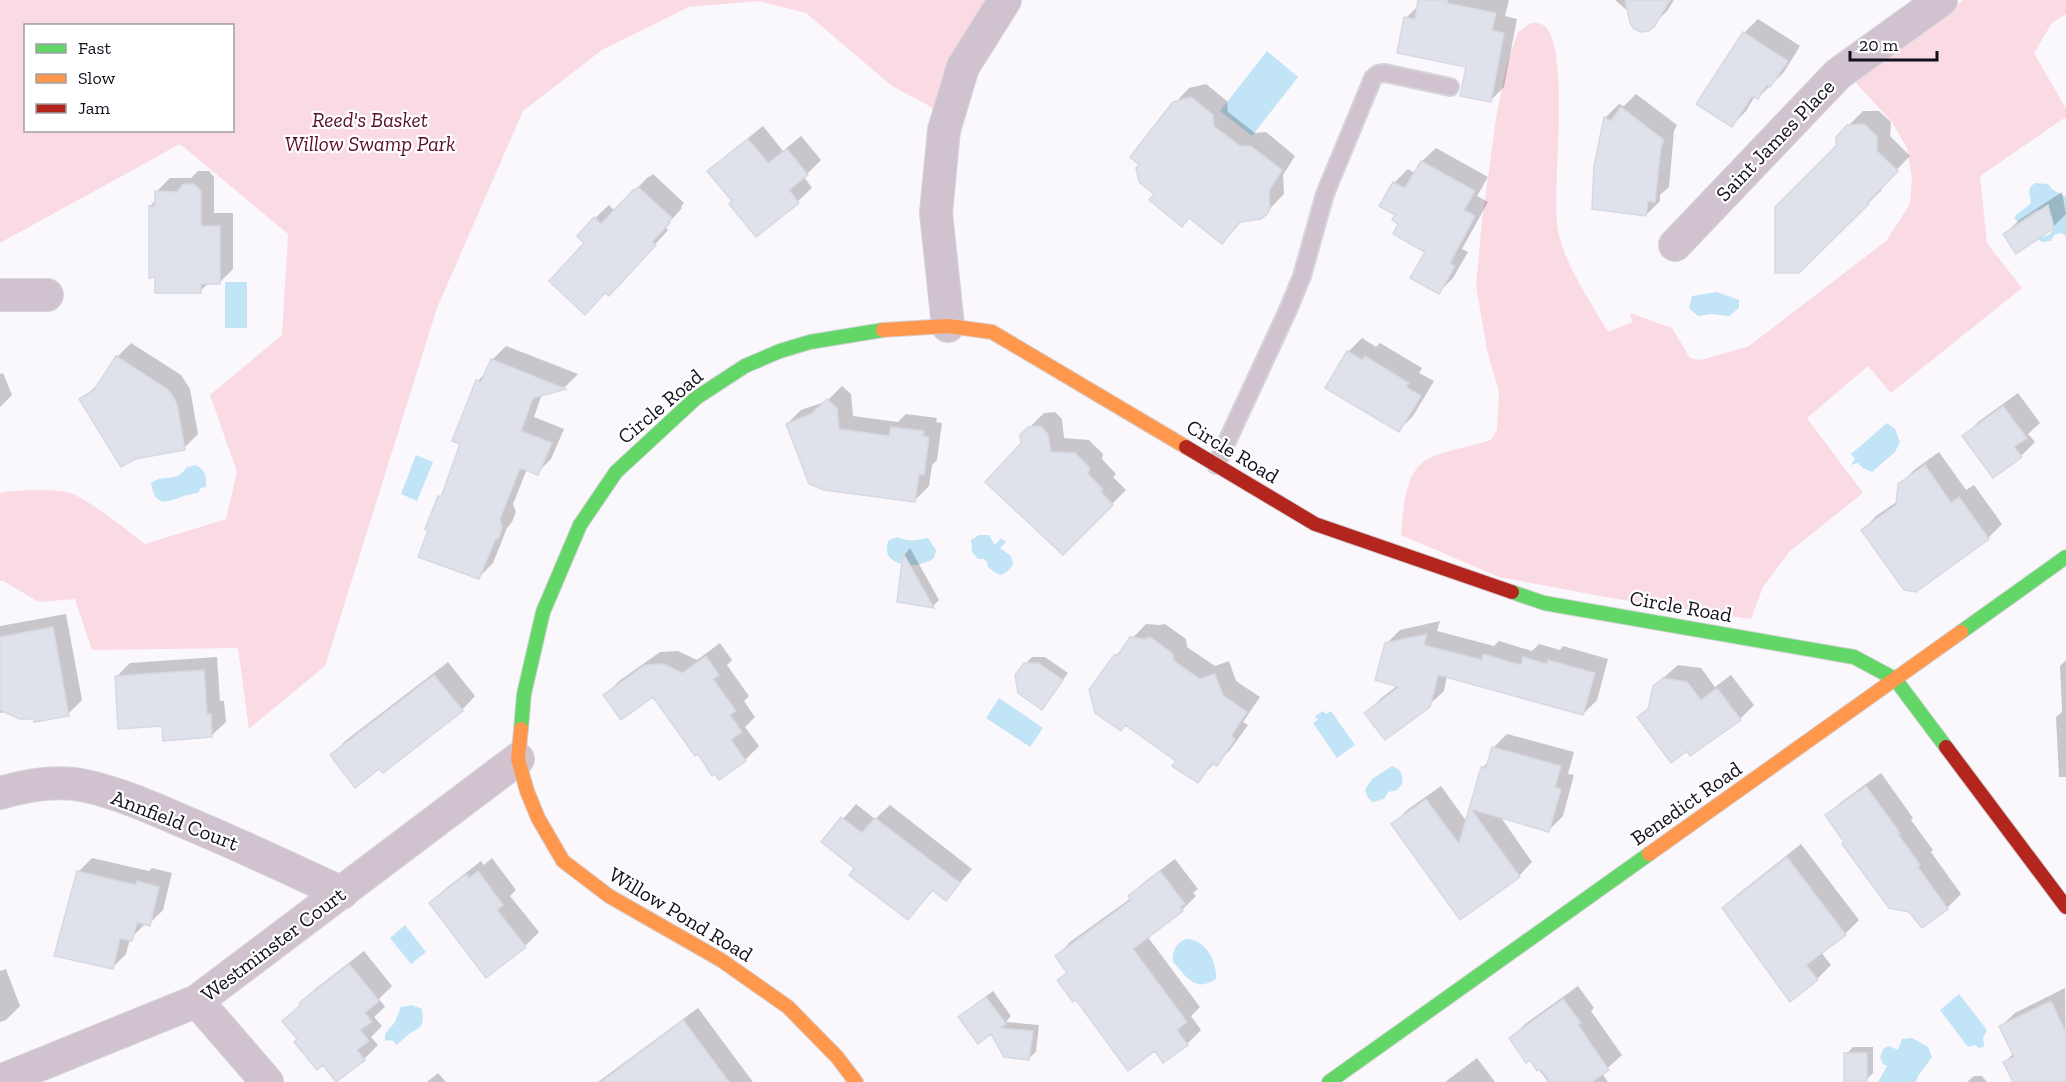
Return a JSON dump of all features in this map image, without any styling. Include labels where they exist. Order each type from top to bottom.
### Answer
[{"type":"street","points":[[948,326],[936,213],[944,130],[963,67],[1005,0]]},
{"type":"street","name":"Saint James Place","points":[[1675,245],[1838,74],[1941,0]]},
{"type":"street","points":[[0,295],[47,295]]},
{"type":"street","name":"Circle Road","points":[[518,759],[524,694],[543,612],[580,525],[616,472],[696,398],[745,366],[780,351],[810,342],[886,329],[948,326],[992,332],[1315,524],[1544,603],[1854,657],[1895,679],[2066,907]]},
{"type":"street","name":"Benedict Road","points":[[1329,1082],[2066,557]]},
{"type":"street","name":"Westminster Court","points":[[0,1082],[197,1001],[518,759]]},
{"type":"street","name":"Willow Pond Road","points":[[518,759],[538,818],[563,861],[609,897],[721,960],[788,1007],[837,1057],[856,1082]]},
{"type":"street","name":"Annfield Court","points":[[0,794],[17,788],[48,784],[85,786],[142,804],[232,841],[342,893]]},
{"type":"street","points":[[197,1001],[267,1082]]},
{"type":"lane","points":[[1216,465],[1302,276],[1325,195],[1373,78],[1378,74],[1385,74],[1450,87]]},
{"type":"green space","name":"Reed's Basket Willow Swamp Park","points":[[0,0],[990,0],[951,59],[933,108],[892,86],[806,13],[758,1],[689,7],[602,50],[523,111],[437,308],[325,666],[249,729],[238,648],[92,650],[75,599],[39,602],[0,581],[0,493],[48,490],[73,494],[101,511],[145,544],[226,519],[237,472],[210,395],[282,335],[288,234],[180,144],[0,243]]},
{"type":"green space","points":[[1963,0],[2066,0],[2066,14],[2052,23],[2034,53],[2066,109],[2066,117],[1980,176],[1987,243],[2022,288],[1891,393],[1868,366],[1807,418],[1863,493],[1789,552],[1763,587],[1751,619],[1611,598],[1499,577],[1401,535],[1406,493],[1409,482],[1420,465],[1443,453],[1491,440],[1497,430],[1499,392],[1487,350],[1476,286],[1482,221],[1497,112],[1507,64],[1518,32],[1531,23],[1540,24],[1547,29],[1554,43],[1559,92],[1557,224],[1564,251],[1585,293],[1608,332],[1632,322],[1630,313],[1672,328],[1690,358],[1701,360],[1749,346],[1886,241],[1910,204],[1912,179],[1907,148],[1892,122],[1854,81]]},
{"type":"water","points":[[1267,51],[1298,77],[1252,136],[1220,111]]},
{"type":"water","points":[[2035,183],[2048,184],[2053,190],[2066,197],[2066,236],[2061,233],[2054,235],[2051,241],[2042,242],[2038,239],[2050,234],[2054,228],[2052,216],[2047,210],[2036,210],[2018,222],[2014,218],[2031,203],[2030,189]]},
{"type":"water","points":[[225,282],[247,282],[247,328],[225,328]]},
{"type":"water","points":[[1717,292],[1739,300],[1739,308],[1729,316],[1711,314],[1698,316],[1689,308],[1692,296]]},
{"type":"water","points":[[1887,423],[1895,429],[1900,442],[1895,452],[1872,472],[1858,463],[1851,465],[1855,459],[1851,454]]},
{"type":"water","points":[[416,455],[433,462],[417,501],[401,494]]},
{"type":"water","points":[[196,465],[205,474],[206,487],[201,488],[198,493],[167,501],[158,500],[151,483],[162,478],[178,476],[187,467]]},
{"type":"water","points":[[979,535],[989,535],[995,545],[1001,538],[1006,542],[1000,548],[1011,556],[1013,565],[1008,571],[1001,575],[994,572],[984,559],[978,559],[972,552],[971,540]]},
{"type":"water","points":[[898,537],[910,540],[928,538],[936,550],[934,558],[927,562],[909,565],[893,561],[887,549],[889,540]]},
{"type":"water","points":[[999,698],[1043,728],[1030,747],[986,718]]},
{"type":"water","points":[[1323,711],[1326,714],[1331,711],[1355,745],[1337,758],[1313,723],[1318,720],[1315,716]]},
{"type":"water","points":[[1392,766],[1401,773],[1402,784],[1397,790],[1388,792],[1384,799],[1373,802],[1368,798],[1365,790],[1372,779]]},
{"type":"water","points":[[405,925],[426,952],[411,964],[390,938]]},
{"type":"water","points":[[1186,939],[1205,947],[1215,966],[1216,979],[1209,983],[1197,984],[1187,978],[1173,962],[1175,948]]},
{"type":"water","points":[[1959,994],[1987,1030],[1983,1038],[1984,1047],[1979,1048],[1975,1045],[1968,1047],[1940,1010]]},
{"type":"water","points":[[412,1005],[422,1009],[422,1025],[397,1045],[392,1040],[385,1041],[385,1034],[395,1022],[401,1007]]},
{"type":"water","points":[[1912,1038],[1928,1047],[1932,1057],[1916,1082],[1878,1082],[1887,1066],[1883,1064],[1880,1057],[1883,1049],[1889,1046],[1898,1050],[1902,1039]]},
{"type":"building","points":[[1418,0],[1448,0],[1447,3],[1496,13],[1492,30],[1504,33],[1491,102],[1460,96],[1466,67],[1397,53],[1404,17],[1415,19]]},
{"type":"building","points":[[1625,0],[1670,0],[1654,27],[1649,31],[1641,32],[1634,29],[1630,23]]},
{"type":"building","points":[[1743,32],[1788,61],[1770,87],[1767,85],[1758,99],[1752,96],[1732,127],[1696,104]]},
{"type":"building","points":[[1191,97],[1213,115],[1214,126],[1240,146],[1251,146],[1282,170],[1269,191],[1270,209],[1267,214],[1261,219],[1240,222],[1222,244],[1189,218],[1182,227],[1149,200],[1154,194],[1139,182],[1136,168],[1139,165],[1130,157],[1173,102]]},
{"type":"building","points":[[1621,107],[1664,140],[1661,147],[1655,202],[1648,201],[1646,216],[1592,209],[1594,166],[1604,117],[1611,121]]},
{"type":"building","points":[[1864,124],[1877,136],[1877,151],[1898,171],[1867,203],[1869,204],[1799,273],[1775,273],[1775,207],[1836,146],[1836,137],[1847,125]]},
{"type":"building","points":[[748,139],[768,163],[787,149],[808,175],[789,190],[799,203],[756,237],[729,204],[732,201],[707,171]]},
{"type":"building","points":[[1421,161],[1475,191],[1464,210],[1475,216],[1450,263],[1455,266],[1439,294],[1410,278],[1425,252],[1393,234],[1398,224],[1392,220],[1395,215],[1379,206],[1393,182],[1405,188]]},
{"type":"building","points":[[183,184],[194,184],[201,191],[201,226],[220,226],[220,284],[201,284],[201,293],[155,293],[155,277],[149,278],[149,206],[155,206],[155,191],[177,192]]},
{"type":"building","points":[[638,187],[672,218],[668,221],[670,223],[652,242],[656,245],[609,296],[605,293],[585,315],[549,281],[584,243],[577,236],[594,217],[601,224]]},
{"type":"building","points":[[2048,205],[2054,228],[2016,254],[2003,234]]},
{"type":"building","points":[[1347,351],[1362,360],[1365,356],[1409,383],[1406,387],[1421,396],[1399,432],[1325,388]]},
{"type":"building","points":[[116,356],[171,393],[177,404],[185,450],[135,459],[121,467],[79,399],[94,390]]},
{"type":"building","points":[[491,359],[566,389],[533,398],[521,431],[552,443],[538,475],[520,468],[500,519],[502,527],[499,538],[495,540],[479,579],[418,557],[428,530],[425,529],[438,496],[441,497],[460,444],[452,441],[476,380],[481,382]]},
{"type":"building","points":[[827,399],[837,408],[839,429],[889,436],[891,427],[924,431],[923,436],[929,437],[924,475],[919,474],[915,502],[824,490],[809,484],[786,424],[811,414]]},
{"type":"building","points":[[2003,406],[2027,438],[2014,447],[2022,457],[1993,478],[1962,436]]},
{"type":"building","points":[[1041,426],[1048,434],[1051,452],[1075,453],[1090,468],[1088,474],[1103,489],[1101,492],[1113,505],[1063,555],[985,482],[1021,443],[1020,435],[1028,427]]},
{"type":"building","points":[[1925,465],[1951,503],[1959,497],[1989,539],[1916,592],[1904,590],[1861,530],[1896,505],[1898,484]]},
{"type":"building","points":[[903,553],[934,608],[897,602]]},
{"type":"building","points":[[53,627],[69,716],[34,722],[34,719],[19,719],[0,710],[0,637]]},
{"type":"building","points":[[1427,634],[1424,645],[1482,660],[1483,654],[1521,665],[1523,657],[1547,664],[1548,660],[1595,673],[1583,715],[1438,675],[1430,707],[1385,740],[1364,713],[1399,687],[1375,680],[1385,643]]},
{"type":"building","points":[[1130,637],[1144,639],[1150,637],[1172,653],[1174,661],[1200,679],[1215,674],[1223,695],[1247,712],[1231,736],[1235,739],[1217,766],[1212,763],[1198,783],[1172,766],[1176,761],[1125,725],[1121,731],[1095,713],[1089,690]]},
{"type":"building","points":[[706,656],[719,675],[713,679],[736,711],[730,715],[742,732],[731,740],[746,761],[719,780],[715,774],[712,776],[698,754],[695,756],[653,697],[621,720],[603,695],[645,665],[664,664],[682,673]]},
{"type":"building","points":[[1024,663],[1038,663],[1063,680],[1042,710],[1018,693],[1015,675]]},
{"type":"building","points":[[204,670],[207,714],[211,714],[212,737],[163,741],[162,726],[118,729],[115,676]]},
{"type":"building","points":[[434,675],[463,711],[383,773],[379,769],[355,788],[330,755]]},
{"type":"building","points":[[1663,678],[1687,682],[1701,700],[1717,688],[1741,720],[1690,756],[1687,751],[1671,763],[1637,717],[1648,709],[1653,686]]},
{"type":"building","points":[[1492,747],[1561,766],[1555,787],[1561,789],[1549,832],[1471,809],[1520,877],[1460,920],[1391,824],[1426,799],[1459,844],[1481,767],[1486,768]]},
{"type":"building","points":[[1866,786],[1900,833],[1898,834],[1920,865],[1918,867],[1948,909],[1922,928],[1909,912],[1889,908],[1842,844],[1844,842],[1825,815]]},
{"type":"building","points":[[841,817],[862,833],[875,818],[960,883],[946,901],[932,890],[908,920],[849,875],[854,868],[821,842]]},
{"type":"building","points":[[1787,857],[1846,935],[1806,965],[1818,980],[1790,1002],[1722,908]]},
{"type":"building","points":[[77,871],[136,885],[137,881],[159,887],[150,926],[137,922],[132,941],[120,938],[113,969],[54,956]]},
{"type":"building","points":[[478,871],[503,905],[497,910],[526,947],[486,978],[429,903],[466,874],[469,878]]},
{"type":"building","points":[[1160,871],[1185,904],[1180,907],[1183,911],[1133,949],[1187,1022],[1177,1030],[1188,1045],[1163,1063],[1155,1051],[1128,1071],[1076,1000],[1073,1002],[1057,980],[1067,973],[1055,956],[1131,900],[1128,896]]},
{"type":"building","points":[[349,964],[379,1001],[365,1013],[372,1022],[360,1030],[369,1041],[357,1050],[365,1060],[336,1082],[323,1065],[317,1070],[294,1042],[297,1039],[282,1021],[301,1005],[299,1003]]},
{"type":"building","points":[[986,997],[1006,1024],[1000,1028],[1033,1031],[1029,1060],[1004,1057],[991,1034],[978,1044],[958,1017]]},
{"type":"building","points":[[1563,999],[1581,1023],[1578,1025],[1609,1070],[1592,1082],[1550,1082],[1540,1069],[1537,1071],[1530,1060],[1526,1063],[1509,1038]]},
{"type":"building","points":[[2051,1001],[2066,1033],[2066,1082],[2013,1082],[2003,1062],[2014,1057],[1999,1026]]},
{"type":"building","points":[[683,1020],[729,1082],[601,1082]]},
{"type":"building","points":[[1844,1053],[1867,1053],[1867,1081],[1844,1081]]},
{"type":"traffic: fast","points":[[521,729],[524,694],[543,612],[580,525],[616,472],[696,398],[745,366],[780,351],[810,342],[883,330]]},
{"type":"traffic: fast","points":[[1961,632],[2066,557]]},
{"type":"traffic: fast","points":[[1512,592],[1544,603],[1854,657],[1895,679],[1946,747]]},
{"type":"traffic: fast","points":[[1329,1082],[1649,854]]},
{"type":"traffic: slow","points":[[883,330],[948,326],[992,332],[1186,447]]},
{"type":"traffic: slow","points":[[1649,854],[1961,632]]},
{"type":"traffic: slow","points":[[521,729],[518,759],[527,791],[538,818],[563,861],[609,896],[721,960],[788,1007],[837,1057],[856,1082]]},
{"type":"traffic: jam","points":[[1186,447],[1315,524],[1512,592]]},
{"type":"traffic: jam","points":[[1946,747],[2066,907]]}]
